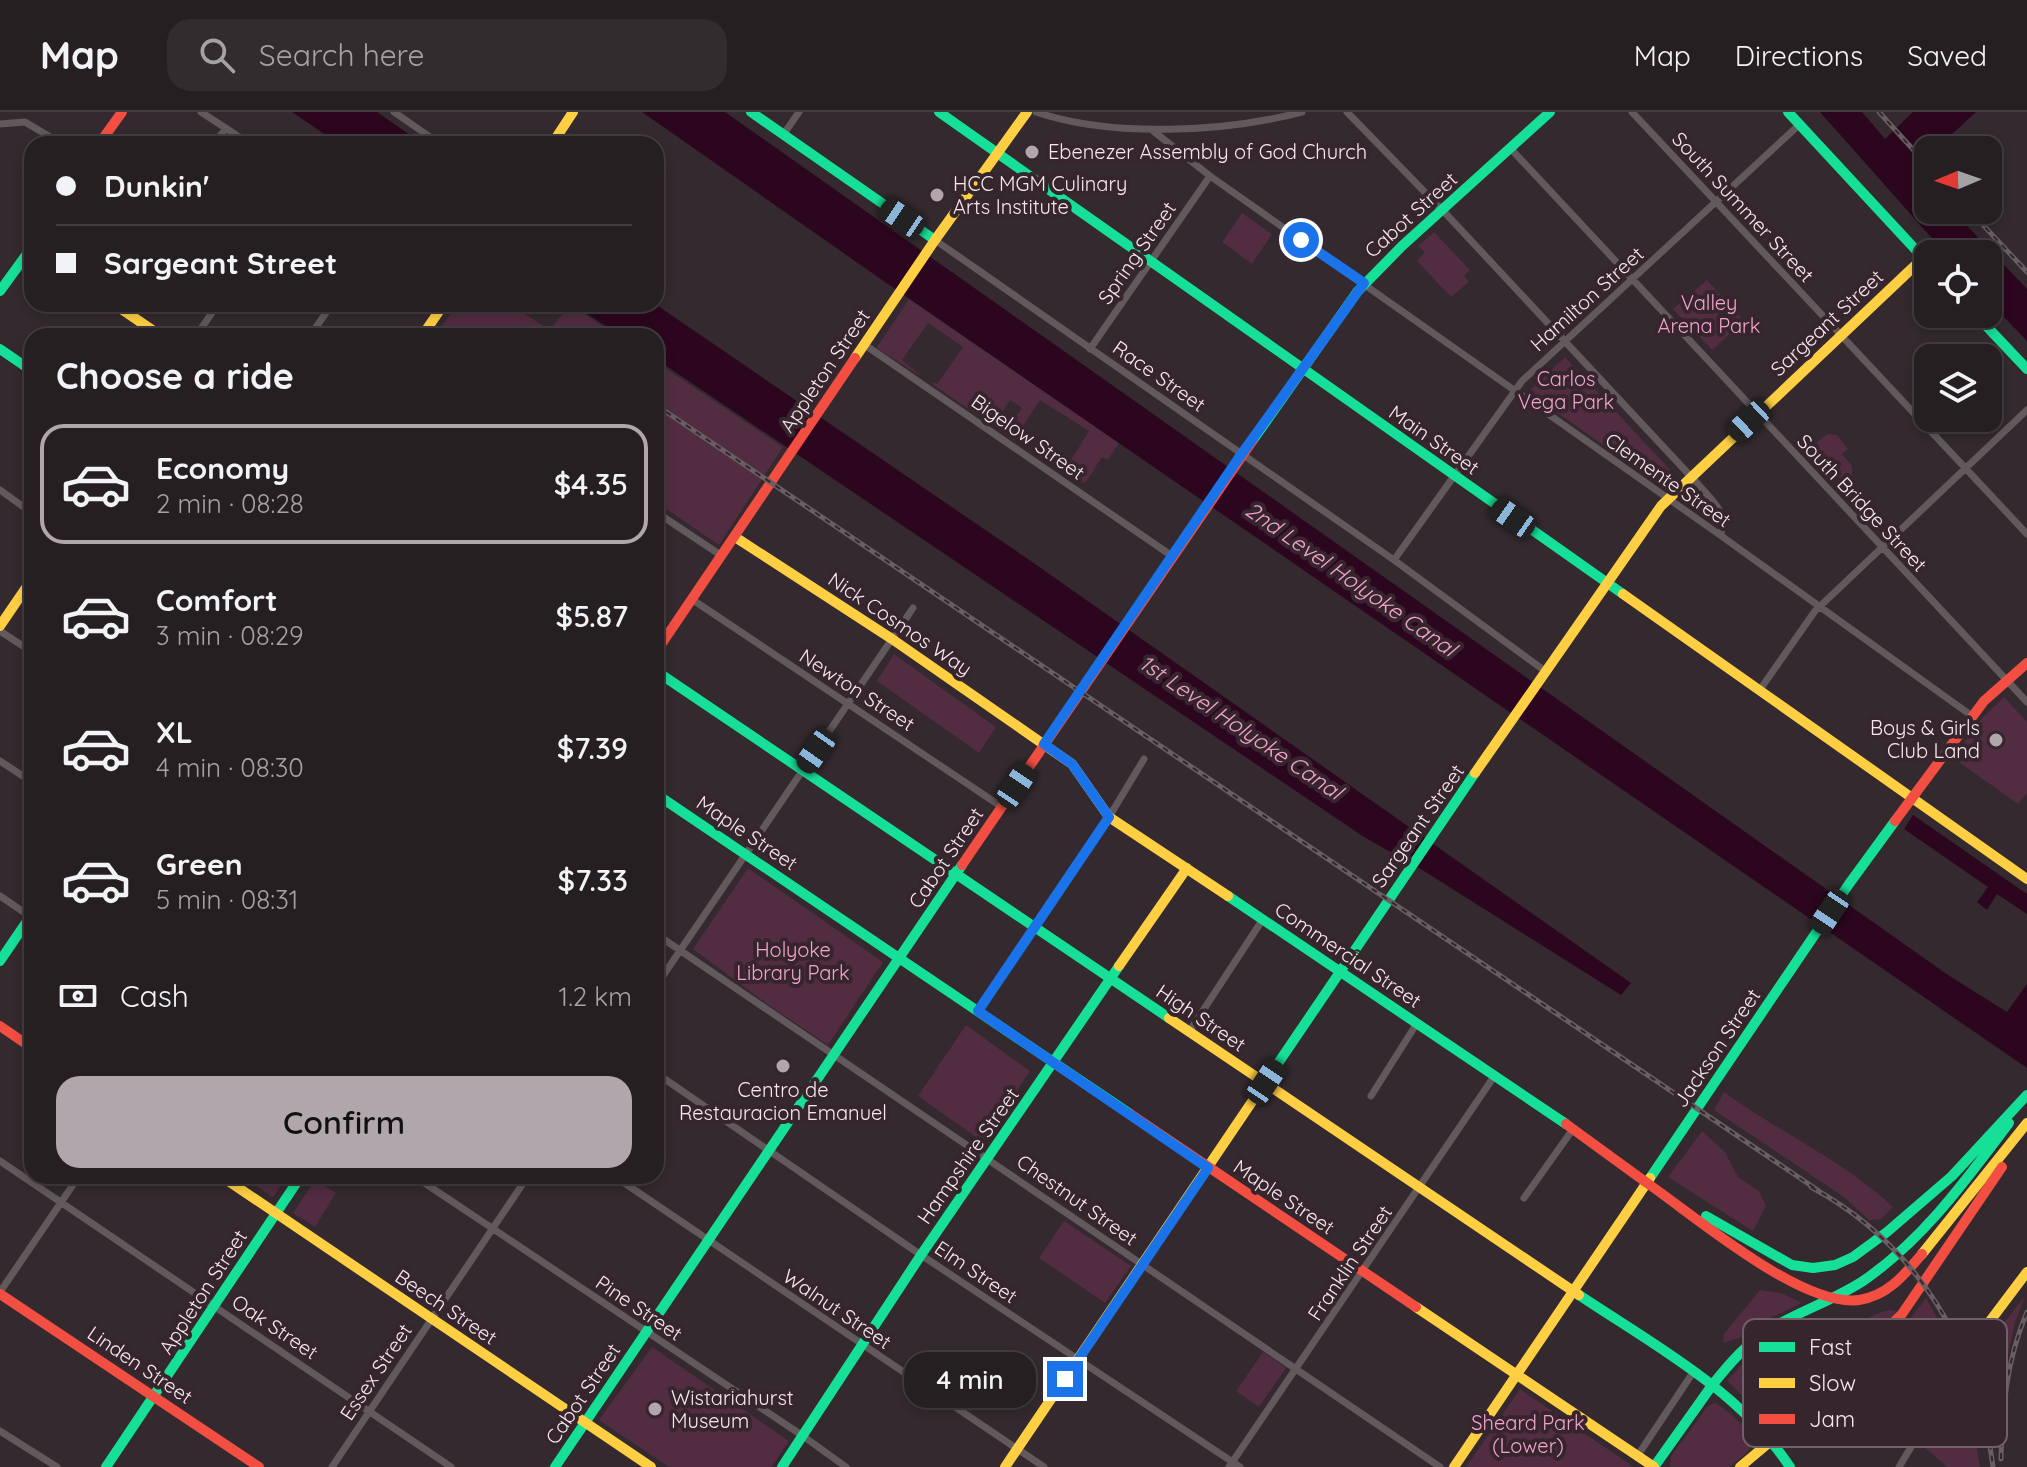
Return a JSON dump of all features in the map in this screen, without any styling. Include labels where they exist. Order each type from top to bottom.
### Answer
[{"type":"main road","points":[[105,136],[122,112]]},
{"type":"main road","points":[[557,136],[573,112]]},
{"type":"main road","name":"Race Street","points":[[751,112],[935,240]]},
{"type":"main road","name":"Main Street","points":[[939,112],[2027,879]]},
{"type":"main road","name":"Appleton Street","points":[[664,641],[935,240],[1027,112]]},
{"type":"main road","name":"Cabot Street","points":[[555,1467],[1239,457],[1364,283],[1550,112]]},
{"type":"main road","points":[[1788,112],[1914,247]]},
{"type":"main road","points":[[0,291],[24,258]]},
{"type":"main road","name":"Sargeant Street","points":[[1005,1467],[1432,835],[1667,499],[1914,271]]},
{"type":"main road","points":[[126,312],[149,328]]},
{"type":"main road","points":[[1988,328],[2027,369]]},
{"type":"main road","points":[[0,349],[24,366]]},
{"type":"main road","name":"Nick Cosmos Way","points":[[735,537],[1044,744]]},
{"type":"main road","points":[[0,628],[24,591]]},
{"type":"main road","name":"Jackson Street","points":[[1454,1467],[1817,930],[1911,797],[1984,701],[2027,663]]},
{"type":"main road","name":"High Street","points":[[664,676],[1694,1371],[1713,1384],[1743,1413]]},
{"type":"main road","name":"Commercial Street","points":[[1044,744],[1072,764],[1109,817],[1495,1075],[1647,1183]]},
{"type":"main road","name":"Maple Street","points":[[664,799],[1654,1467]]},
{"type":"main road","name":"Hampshire Street","points":[[782,1467],[921,1255],[1187,868]]},
{"type":"main road","points":[[0,961],[24,926]]},
{"type":"main road","points":[[0,1026],[24,1042]]},
{"type":"main road","points":[[1647,1183],[1785,1262],[1813,1268],[1842,1262],[1887,1232],[1952,1176],[2027,1097]]},
{"type":"main road","points":[[1791,1319],[1863,1281],[1898,1252],[1962,1185],[2027,1097]]},
{"type":"main road","points":[[1647,1183],[1756,1262],[1812,1293],[1845,1301],[1877,1295],[1902,1278],[2027,1123]]},
{"type":"main road","points":[[1897,1319],[2027,1132]]},
{"type":"main road","name":"Beech Street","points":[[233,1184],[651,1467]]},
{"type":"main road","name":"Appleton Street","points":[[106,1467],[296,1184]]},
{"type":"main road","points":[[1992,1319],[2027,1272]]},
{"type":"main road","name":"Linden Street","points":[[0,1293],[259,1467]]},
{"type":"main road","points":[[1654,1467],[1713,1384],[1743,1351]]},
{"type":"main road","points":[[1740,1467],[1764,1447]]},
{"type":"main road","name":"High Street","points":[[1775,1447],[1790,1467]]},
{"type":"street","points":[[201,112],[238,136]]},
{"type":"street","points":[[394,112],[428,136]]},
{"type":"street","points":[[783,135],[799,112]]},
{"type":"street","points":[[1036,112],[1152,130],[1241,125],[1302,112]]},
{"type":"street","points":[[1347,112],[1443,210],[1690,477],[1724,516],[1725,525],[1720,535]]},
{"type":"street","name":"South Summer Street","points":[[1632,112],[2027,534]]},
{"type":"street","points":[[0,124],[25,122],[49,136]]},
{"type":"street","name":"Hamilton Street","points":[[1394,560],[1514,391],[1800,124]]},
{"type":"street","points":[[220,136],[226,128]]},
{"type":"street","name":"Clemente Street","points":[[1152,130],[1210,176],[1972,716]]},
{"type":"street","name":"South Bridge Street","points":[[1511,149],[2027,702]]},
{"type":"street","name":"Spring Street","points":[[1090,349],[1210,176]]},
{"type":"street","name":"Race Street","points":[[935,240],[1239,457],[1394,560],[1545,671]]},
{"type":"street","name":"Bigelow Street","points":[[865,345],[1172,556]]},
{"type":"street","points":[[1759,691],[1819,607],[2027,410]]},
{"type":"street","points":[[0,490],[24,507]]},
{"type":"street","points":[[664,517],[722,556]]},
{"type":"street","name":"Newton Street","points":[[693,600],[1002,807]]},
{"type":"street","points":[[664,974],[913,608]]},
{"type":"street","points":[[0,628],[24,646]]},
{"type":"street","points":[[978,1011],[1109,817],[1144,759]]},
{"type":"street","points":[[0,761],[24,777]]},
{"type":"street","points":[[0,896],[24,911]]},
{"type":"street","points":[[1189,1032],[1263,919]]},
{"type":"street","name":"Chestnut Street","points":[[664,939],[1440,1467]]},
{"type":"street","points":[[1371,1096],[1417,1023]]},
{"type":"street","name":"Franklin Street","points":[[1231,1464],[1495,1075]]},
{"type":"street","name":"Elm Street","points":[[664,1078],[921,1255],[1231,1464],[1240,1467]]},
{"type":"street","points":[[1524,1198],[1573,1129]]},
{"type":"street","name":"Oak Street","points":[[0,1161],[24,1177]]},
{"type":"street","name":"Oak Street","points":[[34,1184],[451,1467]]},
{"type":"street","points":[[0,1293],[73,1184]]},
{"type":"street","name":"Pine Street","points":[[426,1184],[846,1467]]},
{"type":"street","name":"Essex Street","points":[[332,1467],[523,1184]]},
{"type":"street","name":"Walnut Street","points":[[625,1184],[1044,1467]]},
{"type":"street","points":[[1638,1455],[1694,1371]]},
{"type":"street","points":[[0,1431],[57,1467]]},
{"type":"street","points":[[1899,1467],[1911,1447]]},
{"type":"green space","points":[[1242,213],[1272,234],[1252,264],[1222,242]]},
{"type":"green space","points":[[1434,232],[1470,270],[1464,276],[1469,282],[1451,297],[1417,261],[1425,252],[1418,246]]},
{"type":"green space","name":"Valley Arena Park","points":[[1707,280],[1744,321],[1712,350],[1673,309]]},
{"type":"green space","points":[[909,299],[1119,443],[1108,460],[1102,457],[1086,482],[1079,483],[1063,473],[1089,431],[1040,400],[1014,440],[932,384],[937,384],[963,347],[928,323],[902,360],[924,378],[877,347]],"holes":[[[1010,400],[1022,408],[1005,433],[994,425]]]},
{"type":"green space","points":[[452,312],[522,312],[547,328],[440,328]]},
{"type":"green space","points":[[564,312],[582,312],[605,328],[552,328]]},
{"type":"green space","name":"Carlos Vega Park","points":[[1565,357],[1673,473],[1660,485],[1528,392]]},
{"type":"green space","points":[[664,367],[783,447],[719,545],[664,507]]},
{"type":"green space","points":[[1827,434],[1837,435],[1848,449],[1842,454],[1852,466],[1852,474],[1846,479],[1840,479],[1815,451],[1817,442]]},
{"type":"green space","points":[[894,654],[996,727],[979,753],[877,681]]},
{"type":"green space","name":"Boys & Girls Club Land","points":[[2004,697],[2027,722],[2027,793],[2018,804],[1953,758],[1981,719]]},
{"type":"green space","name":"Holyoke Library Park","points":[[748,868],[883,962],[828,1045],[693,949]]},
{"type":"green space","points":[[966,1025],[1030,1071],[983,1142],[918,1096]]},
{"type":"green space","points":[[1724,1092],[1853,1175],[1893,1207],[1881,1219],[1869,1220],[1844,1197],[1714,1110]]},
{"type":"green space","points":[[1702,1131],[1725,1152],[1738,1177],[1759,1191],[1766,1206],[1753,1231],[1668,1177]]},
{"type":"green space","points":[[253,1184],[282,1184],[273,1197]]},
{"type":"green space","points":[[312,1184],[321,1184],[336,1193],[315,1227],[293,1213]]},
{"type":"green space","points":[[1064,1221],[1131,1266],[1105,1303],[1039,1258]]},
{"type":"green space","points":[[1760,1290],[1781,1293],[1802,1303],[1768,1319],[1743,1319],[1743,1335],[1739,1338],[1723,1343],[1724,1334]]},
{"type":"green space","points":[[2025,1296],[2007,1358],[2007,1319]]},
{"type":"green space","points":[[1926,1298],[1938,1319],[1910,1319]]},
{"type":"green space","points":[[1889,1310],[1897,1311],[1889,1319],[1866,1319]]},
{"type":"green space","points":[[652,1347],[789,1441],[771,1467],[669,1467],[599,1420]]},
{"type":"green space","points":[[1263,1352],[1286,1368],[1259,1407],[1236,1391]]},
{"type":"green space","points":[[1743,1363],[1743,1396],[1727,1381]]},
{"type":"green space","name":"Sheard Park (Lower)","points":[[1520,1389],[1634,1467],[1466,1467]]},
{"type":"green space","points":[[1714,1403],[1719,1405],[1743,1426],[1743,1447],[1751,1447],[1749,1451],[1729,1467],[1670,1467],[1671,1456],[1707,1407]]},
{"type":"green space","points":[[1924,1447],[1977,1447],[1980,1467],[1947,1467]]},
{"type":"water","points":[[292,112],[377,112],[412,136],[327,136]]},
{"type":"water","name":"2nd Level Holyoke Canal","points":[[642,112],[725,112],[1948,975],[2007,1012],[2027,984],[2027,1068],[885,282]]},
{"type":"water","points":[[1820,112],[1862,112],[1885,139],[1913,112],[1976,112],[1950,136],[1914,136],[1914,218]]},
{"type":"water","points":[[1919,224],[1965,224],[1980,240],[1934,240]]},
{"type":"water","points":[[2002,263],[2027,289],[2027,341],[2002,315]]},
{"type":"water","name":"1st Level Holyoke Canal","points":[[664,310],[1035,564],[1631,983],[1621,995],[1424,871],[1364,837],[664,364],[664,328],[609,328],[584,312]]},
{"type":"water","points":[[1913,815],[2027,894],[2027,914],[1997,894],[1987,910],[1977,902],[1988,887],[1904,829]]},
{"type":"railway","points":[[1879,112],[1914,151]]},
{"type":"railway","points":[[1982,224],[2027,272]]},
{"type":"railway","points":[[664,410],[1819,1191]]},
{"type":"railway","points":[[1811,1187],[1883,1238],[1912,1270],[1945,1319]]},
{"type":"railway","points":[[2007,1384],[2027,1312]]},
{"type":"railway","points":[[1990,1447],[1993,1467]]},
{"type":"railway","points":[[2001,1459],[2002,1447]]},
{"type":"traffic: fast","points":[[751,112],[935,240]]},
{"type":"traffic: fast","points":[[939,112],[1623,594]]},
{"type":"traffic: fast","points":[[1253,440],[1357,292],[1402,246],[1550,112]]},
{"type":"traffic: fast","points":[[1788,112],[1914,248]]},
{"type":"traffic: fast","points":[[0,291],[24,258]]},
{"type":"traffic: fast","points":[[1988,328],[2027,369]]},
{"type":"traffic: fast","points":[[0,349],[24,366]]},
{"type":"traffic: fast","points":[[664,676],[1169,1018]]},
{"type":"traffic: fast","points":[[1266,1081],[1475,773]]},
{"type":"traffic: fast","points":[[664,799],[1130,1114]]},
{"type":"traffic: fast","points":[[1650,1178],[1895,821]]},
{"type":"traffic: fast","points":[[555,1467],[962,865]]},
{"type":"traffic: fast","points":[[1228,896],[1566,1124]]},
{"type":"traffic: fast","points":[[0,961],[24,926]]},
{"type":"traffic: fast","points":[[782,1467],[921,1255],[1119,966]]},
{"type":"traffic: fast","points":[[1706,1216],[1792,1265],[1813,1268],[1835,1265],[1853,1257],[1887,1232],[1952,1176],[2027,1095]]},
{"type":"traffic: fast","points":[[1789,1319],[1852,1288],[1885,1265],[1942,1208],[2009,1123]]},
{"type":"traffic: fast","points":[[106,1467],[296,1184]]},
{"type":"traffic: fast","points":[[1579,1295],[1694,1371],[1743,1412]]},
{"type":"traffic: fast","points":[[1713,1384],[1743,1351]]},
{"type":"traffic: fast","points":[[1654,1467],[1713,1384]]},
{"type":"traffic: fast","points":[[1774,1447],[1790,1467]]},
{"type":"traffic: slow","points":[[557,136],[573,112]]},
{"type":"traffic: slow","points":[[855,358],[1027,112]]},
{"type":"traffic: slow","points":[[1475,773],[1661,506],[1914,267]]},
{"type":"traffic: slow","points":[[126,312],[149,328]]},
{"type":"traffic: slow","points":[[428,328],[438,312]]},
{"type":"traffic: slow","points":[[735,537],[892,639],[1072,764],[1109,817],[1228,896]]},
{"type":"traffic: slow","points":[[0,626],[24,591]]},
{"type":"traffic: slow","points":[[1623,594],[2027,879]]},
{"type":"traffic: slow","points":[[1119,966],[1187,868]]},
{"type":"traffic: slow","points":[[1169,1018],[1579,1295]]},
{"type":"traffic: slow","points":[[1005,1467],[1266,1081]]},
{"type":"traffic: slow","points":[[1922,1254],[2027,1123]]},
{"type":"traffic: slow","points":[[1454,1467],[1650,1178]]},
{"type":"traffic: slow","points":[[233,1184],[651,1467]]},
{"type":"traffic: slow","points":[[1992,1319],[2027,1272]]},
{"type":"traffic: slow","points":[[1416,1307],[1654,1467]]},
{"type":"traffic: slow","points":[[1740,1467],[1764,1447]]},
{"type":"traffic: jam","points":[[105,136],[122,112]]},
{"type":"traffic: jam","points":[[664,640],[855,358]]},
{"type":"traffic: jam","points":[[962,865],[1253,440]]},
{"type":"traffic: jam","points":[[1895,821],[1984,701],[2027,663]]},
{"type":"traffic: jam","points":[[0,1026],[24,1042]]},
{"type":"traffic: jam","points":[[1130,1114],[1416,1307]]},
{"type":"traffic: jam","points":[[1566,1124],[1647,1183]]},
{"type":"traffic: jam","points":[[1897,1319],[2002,1167]]},
{"type":"traffic: jam","points":[[1647,1183],[1750,1257],[1809,1290],[1835,1299],[1859,1300],[1879,1294],[1895,1283],[1922,1254]]},
{"type":"traffic: jam","points":[[0,1294],[259,1467]]},
{"type":"place","name":"Ebenezer Assembly of God Church","points":[[1032,152]]},
{"type":"place","name":"HCC MGM Culinary Arts Institute","points":[[937,195]]},
{"type":"place","name":"Boys & Girls Club Land","points":[[1996,740]]},
{"type":"place","name":"Centro de Restauracion Emanuel","points":[[783,1066]]},
{"type":"place","name":"Wistariahurst Museum","points":[[655,1409]]},
{"type":"route","points":[[1065,1379],[1208,1168],[978,1011],[1109,817],[1072,764],[1044,744],[1238,459],[1364,283],[1301,240]]}]
